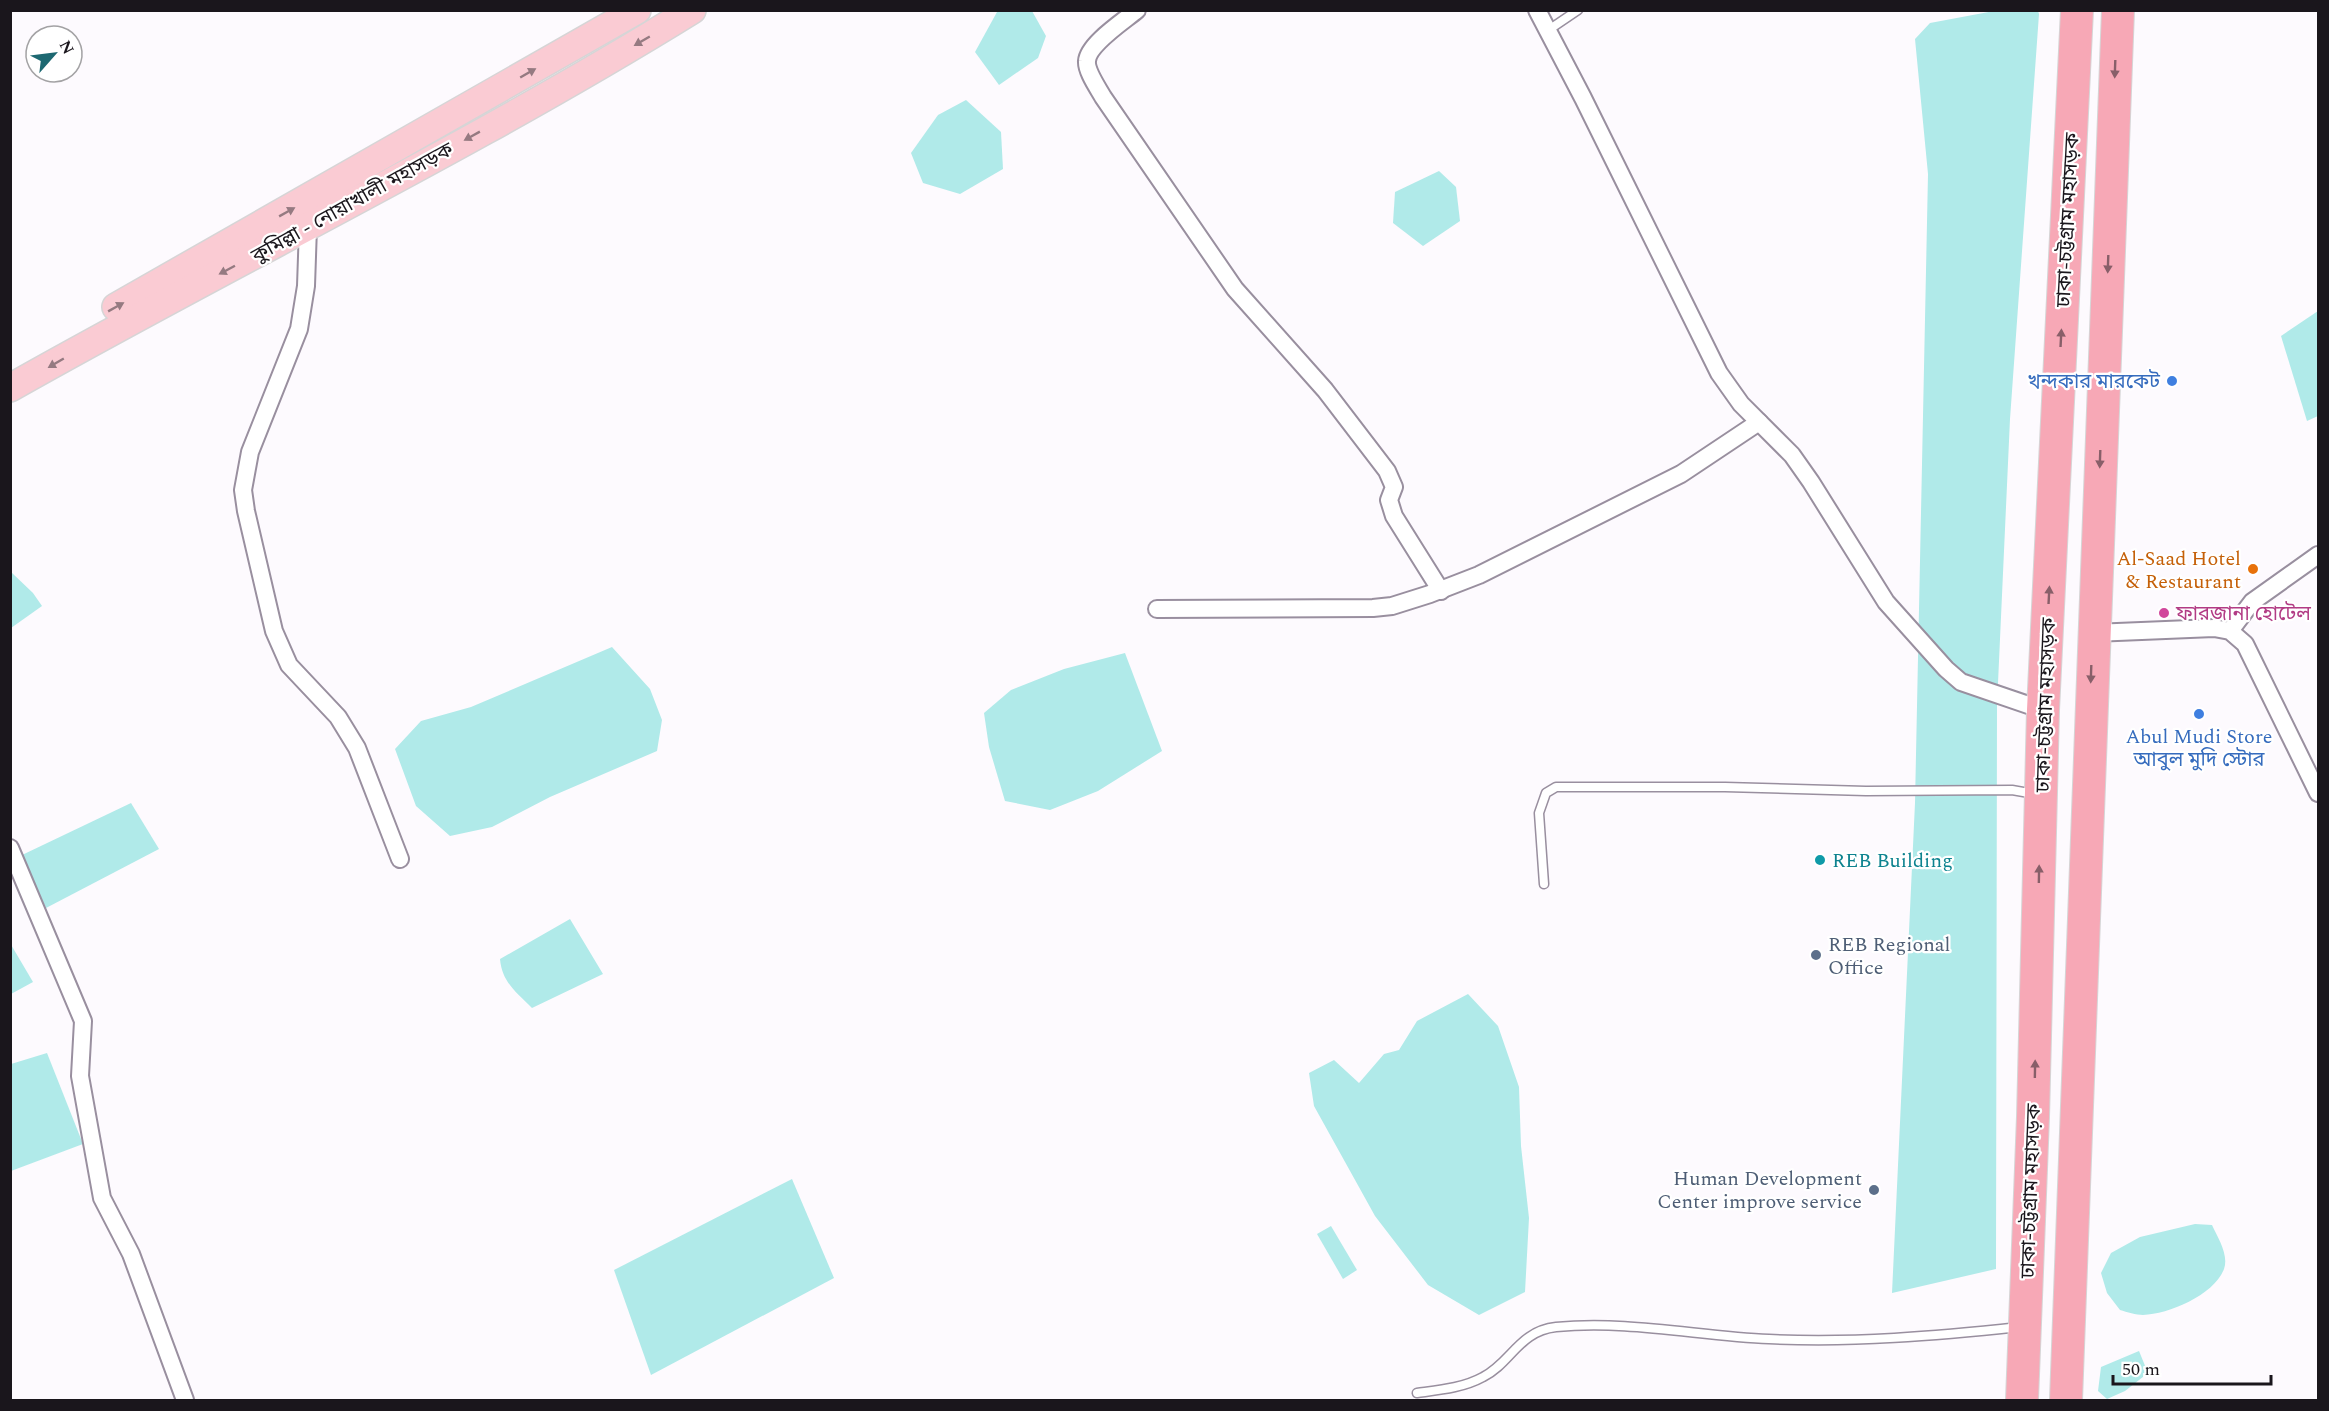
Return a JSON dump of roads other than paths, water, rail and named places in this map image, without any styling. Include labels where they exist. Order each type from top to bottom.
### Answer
[{"type":"highway","name":"ঢাকা-চট্টগ্রাম মহাসড়ক","points":[[2022,1401],[2043,718],[2077,10]]},
{"type":"highway","name":"ঢাকা-চট্টগ্রাম মহাসড়ক","points":[[2066,1401],[2118,10]]},
{"type":"highway","points":[[2043,718],[2090,728]]},
{"type":"main road","name":"কুমিল্লা - নোয়াখালী মহাসড়ক","points":[[10,367],[303,203],[637,10]]},
{"type":"main road","name":"কুমিল্লা - নোয়াখালী মহাসড়ক","points":[[10,388],[134,318],[308,227],[593,69],[692,10]]},
{"type":"street","points":[[1137,10],[1104,36],[1088,58],[1087,65],[1103,97],[1236,289],[1286,349],[1325,390],[1387,471],[1394,488],[1389,500],[1394,516],[1441,591]]},
{"type":"street","points":[[1537,10],[1719,373],[1741,404],[1792,455],[1886,602],[1946,669],[1961,682],[2043,718]]},
{"type":"street","points":[[308,227],[306,286],[299,329],[250,452],[243,490],[274,631],[289,665],[338,717],[357,748],[400,859]]},
{"type":"street","points":[[1157,609],[1249,610],[1383,607],[1441,591],[1479,575],[1681,474],[1759,422]]},
{"type":"street","points":[[2230,631],[2252,602],[2319,555]]},
{"type":"street","points":[[2093,633],[2214,628],[2230,631],[2245,644],[2319,793]]},
{"type":"street","points":[[10,848],[82,1021],[80,1076],[102,1198],[131,1254],[185,1401]]},
{"type":"lane","points":[[1547,31],[1578,10]]},
{"type":"lane","points":[[1544,884],[1539,813],[1546,793],[1556,787],[1725,787],[1866,792],[2012,790],[2041,795]]},
{"type":"lane","points":[[1417,1393],[1451,1389],[1484,1377],[1521,1341],[1554,1327],[1603,1325],[1770,1339],[1840,1339],[1952,1334],[2025,1327]]},
{"type":"water","points":[[1032,11],[1046,36],[1038,58],[999,85],[975,52],[997,12]]},
{"type":"water","points":[[1994,11],[2038,11],[2039,14],[2010,419],[1997,705],[1996,1269],[1892,1293],[1915,803],[1928,174],[1915,39],[1930,23]]},
{"type":"water","points":[[966,100],[1001,132],[1003,169],[960,194],[923,183],[911,153],[938,115]]},
{"type":"water","points":[[1439,171],[1456,187],[1460,221],[1423,246],[1393,223],[1395,192]]},
{"type":"water","points":[[2318,311],[2318,416],[2307,421],[2281,336]]},
{"type":"water","points":[[11,572],[33,593],[42,606],[11,628]]},
{"type":"water","points":[[612,647],[650,689],[662,720],[657,751],[550,797],[492,827],[450,836],[416,806],[395,749],[421,721],[471,707]]},
{"type":"water","points":[[1125,653],[1162,751],[1098,791],[1050,810],[1005,801],[989,747],[984,713],[1011,690],[1064,669]]},
{"type":"water","points":[[131,803],[159,849],[46,908],[22,855]]},
{"type":"water","points":[[570,919],[603,974],[532,1008],[515,992],[507,980],[500,959]]},
{"type":"water","points":[[10,943],[33,982],[11,994],[10,994]]},
{"type":"water","points":[[1468,994],[1498,1026],[1519,1087],[1521,1146],[1529,1218],[1525,1292],[1479,1315],[1428,1285],[1375,1216],[1314,1106],[1309,1073],[1334,1060],[1359,1083],[1384,1054],[1399,1050],[1417,1021]]},
{"type":"water","points":[[47,1053],[83,1144],[11,1171],[11,1064]]},
{"type":"water","points":[[792,1179],[834,1278],[651,1375],[614,1270]]},
{"type":"water","points":[[2195,1224],[2212,1225],[2220,1241],[2225,1264],[2219,1278],[2201,1295],[2165,1311],[2143,1315],[2120,1310],[2107,1293],[2101,1273],[2111,1253],[2140,1237]]},
{"type":"water","points":[[1331,1226],[1357,1270],[1343,1279],[1317,1234]]},
{"type":"water","points":[[2139,1351],[2148,1373],[2125,1391],[2107,1399],[2098,1391],[2101,1367]]},
{"type":"place","name":"খন্দকার মারকেট","points":[[2172,381]]},
{"type":"place","name":"Al-Saad Hotel & Restaurant","points":[[2253,569]]},
{"type":"place","name":"ফারজানা হোটেল","points":[[2164,613]]},
{"type":"place","name":"Abul Mudi Store আবুল মুদি স্টোর","points":[[2199,714]]},
{"type":"place","name":"REB Building","points":[[1820,860]]},
{"type":"place","name":"REB Regional Office","points":[[1816,955]]},
{"type":"place","name":"Human Development Center improve service","points":[[1874,1190]]}]
